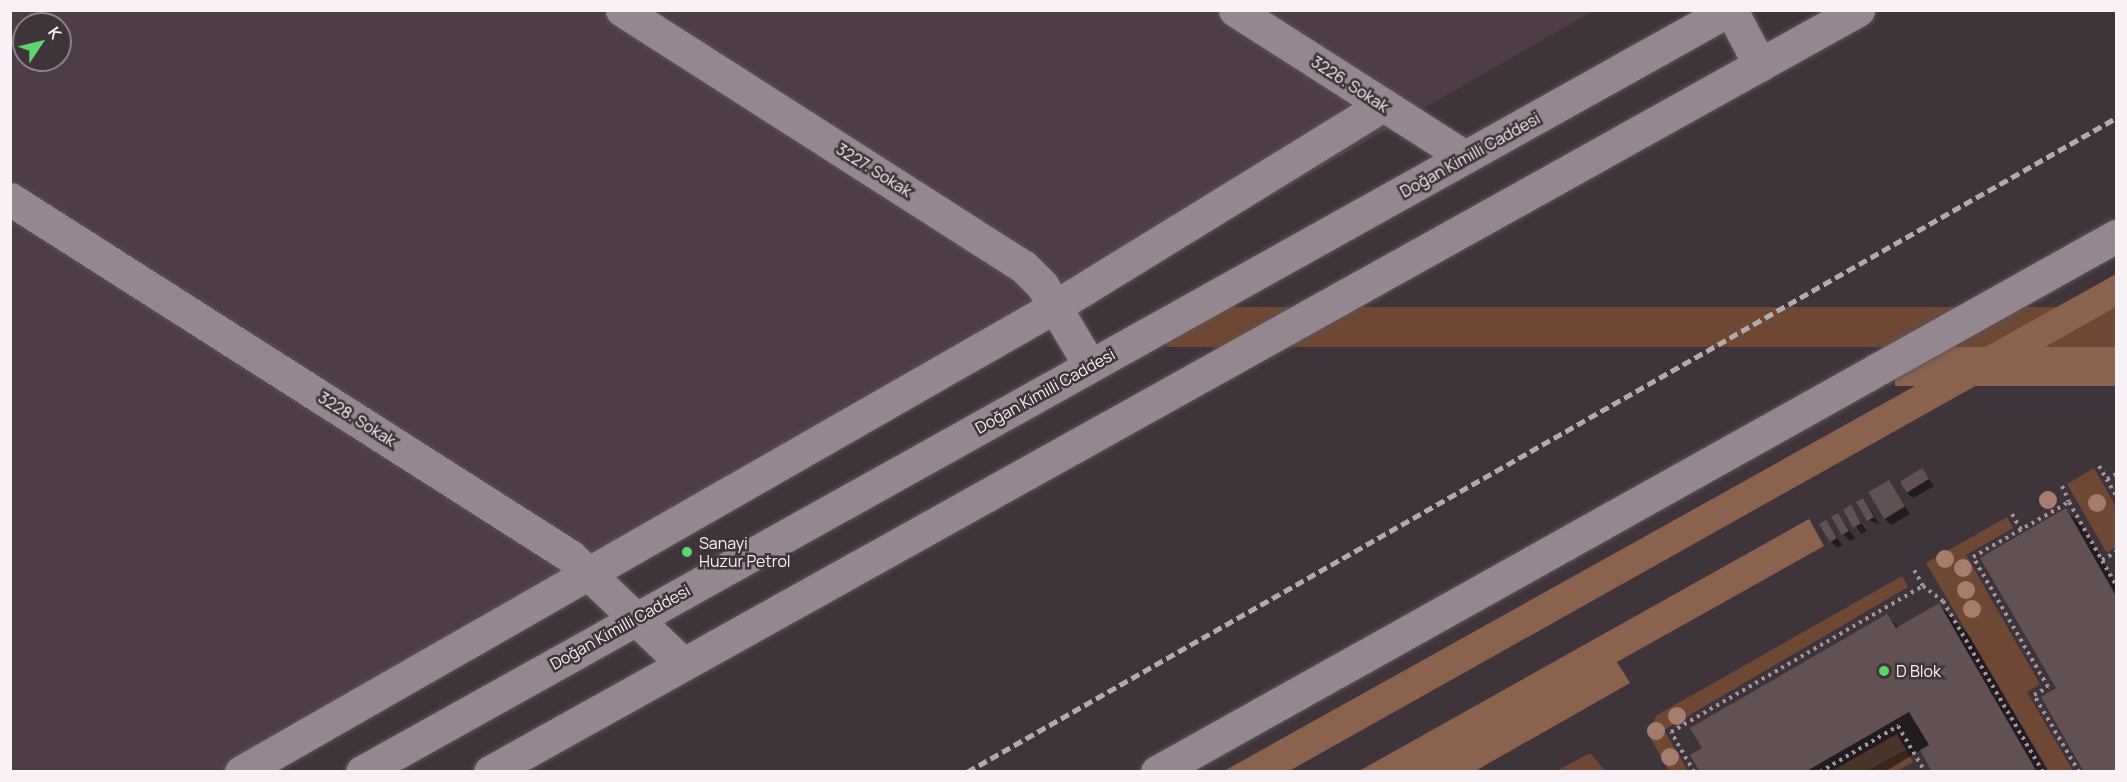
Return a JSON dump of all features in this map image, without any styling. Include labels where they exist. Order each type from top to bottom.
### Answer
[{"type":"street","name":"3227. Sokak","points":[[621,10],[1003,251],[1042,285],[1090,366]]},
{"type":"street","name":"3226. Sokak","points":[[1235,10],[1465,157]]},
{"type":"street","points":[[1730,10],[1760,65]]},
{"type":"street","name":"Doğan Kimilli Caddesi","points":[[362,771],[1730,10]]},
{"type":"street","points":[[490,771],[1760,65],[1837,15]]},
{"type":"street","points":[[241,771],[1056,306],[1383,105]]},
{"type":"street","name":"3228. Sokak","points":[[10,199],[590,572],[683,664]]},
{"type":"street","points":[[1158,771],[2116,236]]},
{"type":"path","points":[[2099,466],[2116,496]]},
{"type":"path","points":[[2107,479],[2116,474]]},
{"type":"path","points":[[2062,486],[2116,585]]},
{"type":"path","points":[[2069,502],[2023,531],[1973,557],[2048,687],[2034,695],[2079,771]]},
{"type":"path","points":[[2012,514],[2023,531]]},
{"type":"path","points":[[2102,561],[2116,552]]},
{"type":"path","points":[[1914,570],[1923,586],[1940,597],[2043,771]]},
{"type":"path","points":[[1696,770],[1671,732],[1923,586]]},
{"type":"path","points":[[1820,771],[1898,726],[1926,771]]},
{"type":"shaded area","points":[[10,11],[1593,11],[268,772],[11,771]]},
{"type":"shaded area","points":[[2116,274],[2116,307],[1289,771],[1224,771]]},
{"type":"shaded area","points":[[1167,307],[2116,307],[2116,347],[1167,347]]},
{"type":"shaded area","points":[[1895,347],[2116,347],[2116,386],[1895,386]]},
{"type":"shaded area","points":[[2094,468],[2116,507],[2116,547],[2107,553],[2067,484]]},
{"type":"shaded area","points":[[2007,517],[2013,528],[1966,555],[2040,684],[2027,692],[2073,771],[2049,771],[1926,563]]},
{"type":"shaded area","points":[[1809,519],[1824,546],[1617,662],[1630,683],[1475,771],[1359,771]]},
{"type":"shaded area","points":[[1902,576],[1908,587],[1664,730],[1688,771],[1669,771],[1647,732],[1657,715]]},
{"type":"shaded area","points":[[1897,734],[1906,750],[1868,771],[1832,771]]},
{"type":"shaded area","points":[[1906,750],[1913,762],[1897,771],[1868,772]]},
{"type":"shaded area","points":[[1588,754],[1591,754],[1605,771],[1556,771]]},
{"type":"building","points":[[1922,468],[1929,479],[1907,493],[1900,482]]},
{"type":"building","points":[[1889,480],[1905,507],[1884,519],[1868,492]]},
{"type":"building","points":[[1863,498],[1874,517],[1867,521],[1856,502]]},
{"type":"building","points":[[1851,505],[1861,524],[1853,528],[1843,509]]},
{"type":"building","points":[[2066,508],[2116,596],[2116,772],[2084,772],[2041,697],[2056,688],[1980,558]]},
{"type":"building","points":[[1838,513],[1849,531],[1842,535],[1831,517]]},
{"type":"building","points":[[1826,520],[1837,538],[1830,542],[1819,524]]},
{"type":"building","name":"D Blok","points":[[1939,603],[2037,772],[1932,772],[1920,750],[1929,745],[1909,712],[1805,772],[1700,772],[1690,755],[1702,748],[1690,728],[1887,614],[1896,628]]},
{"type":"railway","points":[[967,772],[2116,118]]},
{"type":"place","name":"Sanayi Huzur Petrol","points":[[687,552]]},
{"type":"place","name":"D Blok","points":[[1884,671]]}]
